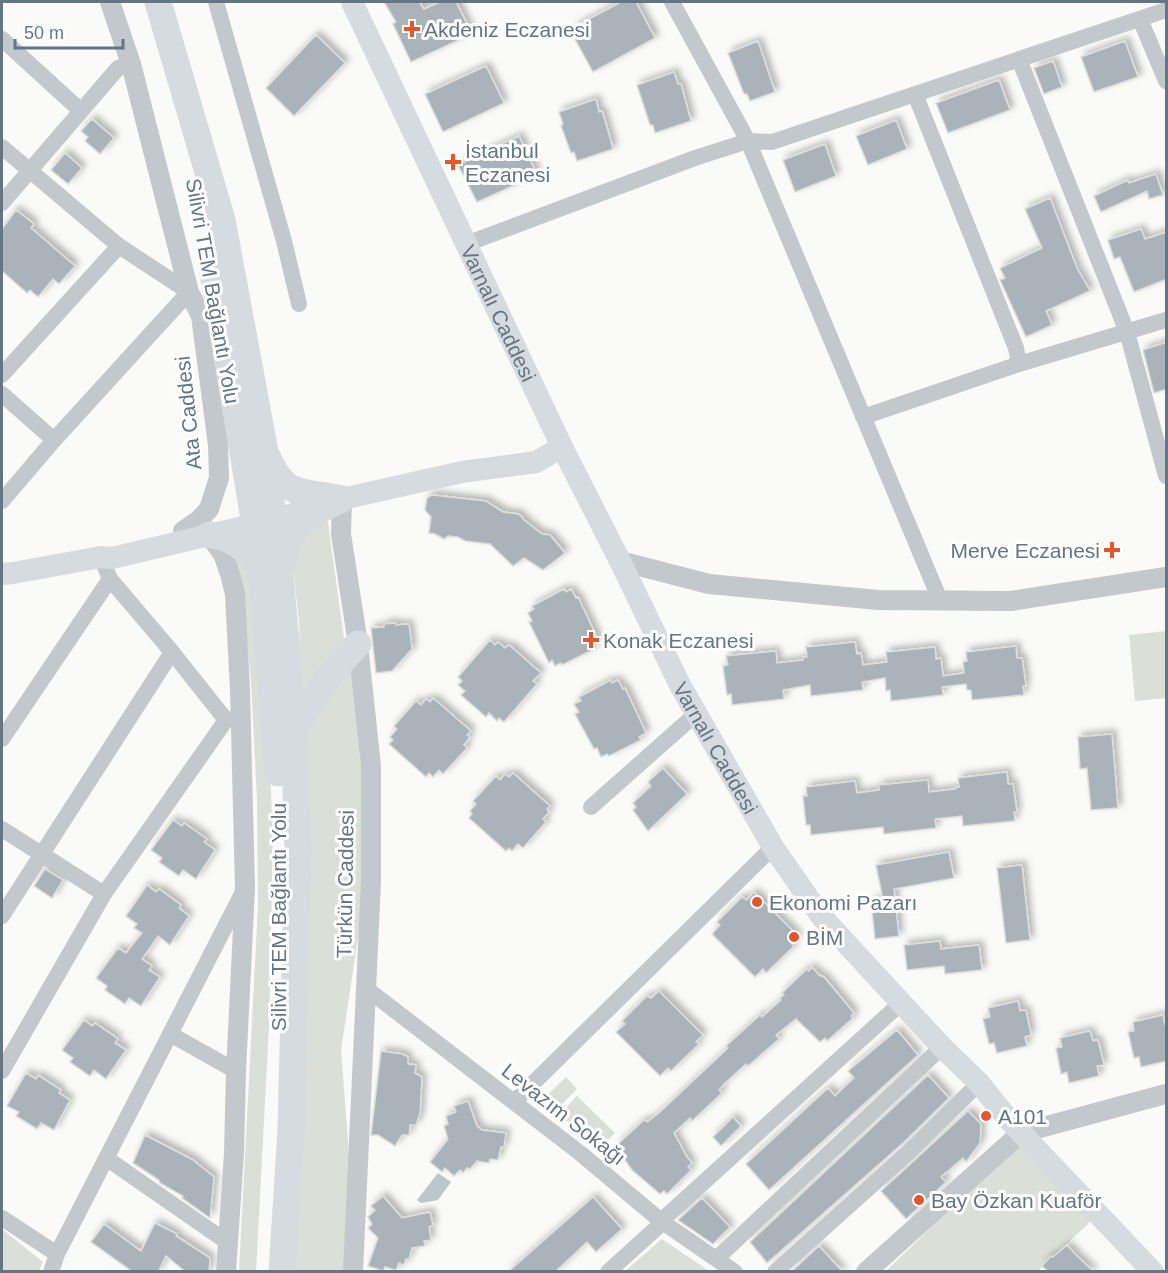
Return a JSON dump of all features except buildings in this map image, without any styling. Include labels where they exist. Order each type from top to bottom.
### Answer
[{"type":"highway","name":"Silivri TEM Bağlantı Yolu","points":[[144,2],[207,236],[263,516]]},
{"type":"highway","name":"Silivri TEM Bağlantı Yolu","points":[[158,2],[222,220],[265,452],[263,516]]},
{"type":"highway","points":[[265,452],[277,477],[290,488],[295,491],[342,499]]},
{"type":"highway","points":[[269,568],[288,542],[298,523],[342,499]]},
{"type":"highway","points":[[263,516],[269,568]]},
{"type":"highway","points":[[196,533],[226,538],[269,568]]},
{"type":"highway","name":"Silivri TEM Bağlantı Yolu","points":[[269,568],[294,732],[298,850],[291,1130],[282,1272]]},
{"type":"highway","name":"Silivri TEM Bağlantı Yolu","points":[[266,1272],[275,1138],[280,958],[280,816],[268,654],[269,568]]},
{"type":"highway","points":[[294,732],[305,708],[342,660],[358,644]]},
{"type":"main road","name":"Varnalı Caddesi","points":[[352,2],[562,447],[680,685],[773,846],[821,916],[1154,1272]]},
{"type":"main road","points":[[2,574],[101,557],[112,558],[263,516],[462,472],[536,462],[562,447]]},
{"type":"street","name":"Ata Caddesi","points":[[110,2],[131,64],[189,292],[201,316],[218,446],[219,478],[209,509],[199,520],[196,533]]},
{"type":"street","points":[[216,2],[284,241],[299,304]]},
{"type":"street","points":[[672,2],[748,141],[940,600]]},
{"type":"street","points":[[466,244],[695,158],[748,141],[772,142],[1167,10]]},
{"type":"street","points":[[1140,19],[1167,81]]},
{"type":"street","points":[[2,39],[81,111]]},
{"type":"street","points":[[1018,58],[1127,332],[1167,476]]},
{"type":"street","points":[[2,203],[118,68],[131,64]]},
{"type":"street","points":[[915,94],[1016,348],[1019,364]]},
{"type":"street","points":[[2,147],[119,246],[189,292],[54,440],[2,501]]},
{"type":"street","points":[[2,375],[119,246]]},
{"type":"street","points":[[863,417],[1019,364],[1167,320]]},
{"type":"street","points":[[2,394],[54,440]]},
{"type":"street","name":"Türkün Caddesi","points":[[342,499],[341,534],[358,644],[372,766],[367,989],[353,1272]]},
{"type":"street","points":[[196,533],[223,554],[234,594],[233,719],[245,888],[234,1153],[226,1242],[226,1272]]},
{"type":"street","points":[[101,557],[110,579],[233,719]]},
{"type":"street","points":[[620,561],[709,584],[878,600],[1011,601],[1167,577]]},
{"type":"street","points":[[2,739],[110,579]]},
{"type":"street","points":[[2,916],[172,652]]},
{"type":"street","points":[[591,807],[697,713]]},
{"type":"street","points":[[2,1071],[104,894],[233,719]]},
{"type":"street","points":[[2,829],[104,894]]},
{"type":"street","points":[[514,1102],[773,846]]},
{"type":"street","points":[[51,1272],[57,1254],[245,888]]},
{"type":"street","name":"Levazım Sokağı","points":[[367,989],[514,1102],[662,1222],[735,1272]]},
{"type":"street","points":[[608,1272],[901,1003]]},
{"type":"street","points":[[170,1034],[236,1071]]},
{"type":"street","points":[[717,1259],[942,1047]]},
{"type":"street","points":[[775,1272],[910,1151],[979,1083]]},
{"type":"street","points":[[866,1272],[1022,1133],[1167,1094]]},
{"type":"street","points":[[106,1158],[226,1242]]},
{"type":"street","points":[[2,1218],[57,1254]]},
{"type":"shaded area","points":[[321,515],[328,522],[344,639],[312,687],[301,690],[299,621],[292,559]]},
{"type":"shaded area","points":[[230,545],[250,564],[268,725],[273,838],[269,1026],[256,1272],[239,1271],[258,906],[257,800],[251,681],[246,634]]},
{"type":"shaded area","points":[[1166,631],[1166,698],[1135,701],[1129,635]]},
{"type":"shaded area","points":[[345,671],[353,673],[367,832],[365,891],[341,1050],[350,1168],[345,1271],[294,1272],[305,747],[308,727]]},
{"type":"shaded area","points":[[566,1077],[577,1089],[555,1111],[543,1099]]},
{"type":"shaded area","points":[[577,1096],[615,1133],[597,1151],[560,1114]]},
{"type":"shaded area","points":[[1017,1144],[1091,1221],[1038,1271],[885,1272]]},
{"type":"shaded area","points":[[438,1173],[451,1182],[438,1200],[421,1203],[417,1200]]},
{"type":"shaded area","points":[[2,1229],[43,1262],[39,1271],[2,1271]]},
{"type":"shaded area","points":[[662,1239],[709,1271],[625,1271]]},
{"type":"place","name":"Akdeniz Eczanesi","points":[[412,29]]},
{"type":"place","name":"İstanbul Eczanesi","points":[[453,162]]},
{"type":"place","name":"Merve Eczanesi","points":[[1112,550]]},
{"type":"place","name":"Konak Eczanesi","points":[[591,640]]},
{"type":"place","name":"Ekonomi Pazarı","points":[[757,902]]},
{"type":"place","name":"BİM","points":[[794,937]]},
{"type":"place","name":"A101","points":[[986,1116]]},
{"type":"place","name":"Bay Özkan Kuaför","points":[[919,1200]]}]
